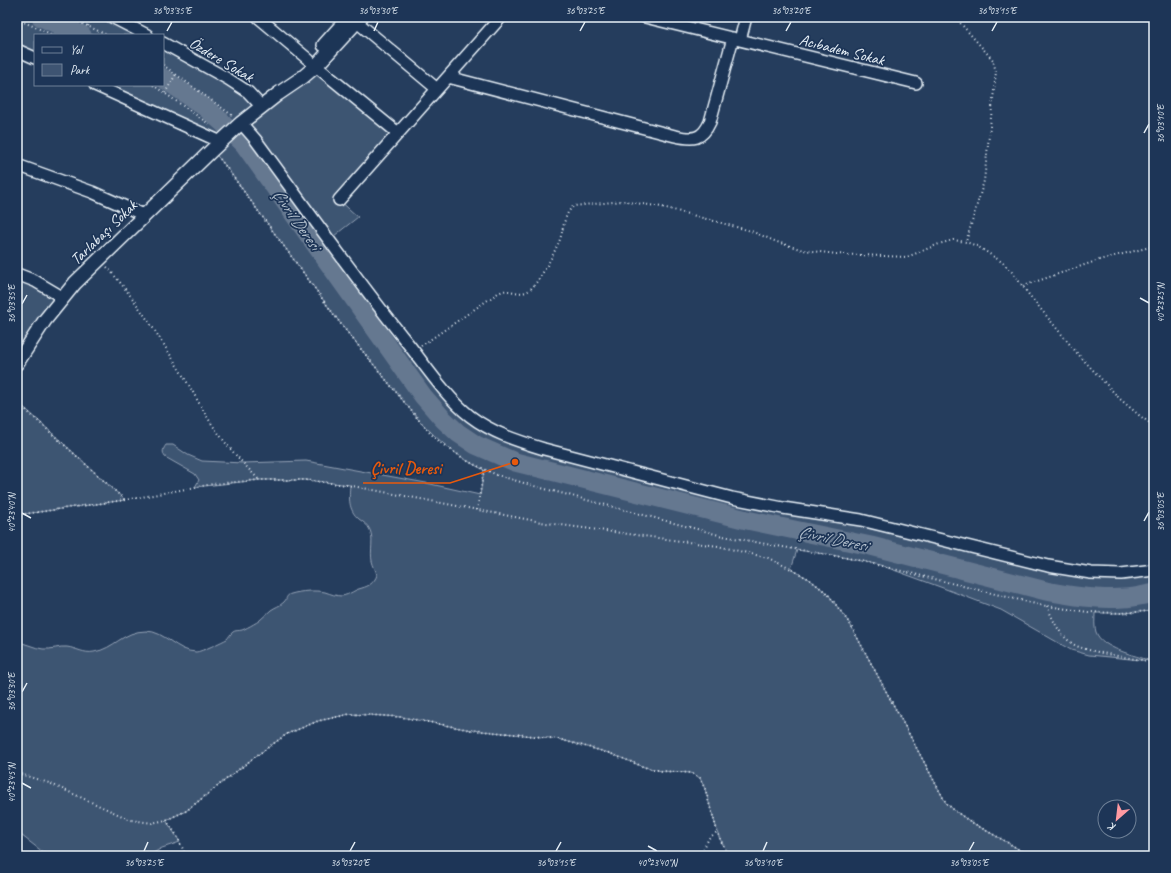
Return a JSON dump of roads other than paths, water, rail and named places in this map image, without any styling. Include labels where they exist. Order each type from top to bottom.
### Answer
[{"type":"street","points":[[112,17],[145,34]]},
{"type":"street","points":[[258,17],[398,133]]},
{"type":"street","points":[[339,200],[501,17]]},
{"type":"street","name":"Acıbadem Sokak","points":[[645,17],[916,83]]},
{"type":"street","points":[[448,77],[675,136],[693,138],[701,135],[707,129],[736,39],[746,17]]},
{"type":"street","points":[[356,19],[437,89]]},
{"type":"street","name":"Tarlabaşı Sokak","points":[[17,363],[62,297],[99,258],[223,139],[278,94],[303,77],[312,63],[356,19]]},
{"type":"street","name":"Özdere Sokak","points":[[164,44],[228,79],[248,92],[262,107]]},
{"type":"street","points":[[17,50],[34,58]]},
{"type":"street","points":[[97,86],[223,139]]},
{"type":"street","points":[[240,124],[255,139],[374,303],[448,394],[468,414],[494,431],[537,446],[732,498],[783,508],[861,520],[1048,566],[1098,573],[1121,574],[1154,570]]},
{"type":"street","points":[[17,165],[92,192],[144,215]]},
{"type":"street","points":[[17,274],[35,281],[62,297]]},
{"type":"waterway","name":"Çivril Deresi","points":[[41,17],[80,34]]},
{"type":"waterway","name":"Çivril Deresi","points":[[164,79],[206,108],[244,144],[423,396],[443,419],[458,433],[476,445],[515,462],[747,520],[871,546],[1046,591],[1094,598],[1131,598],[1154,593]]},
{"type":"place","name":"Çivril Deresi","points":[[515,462]]}]
